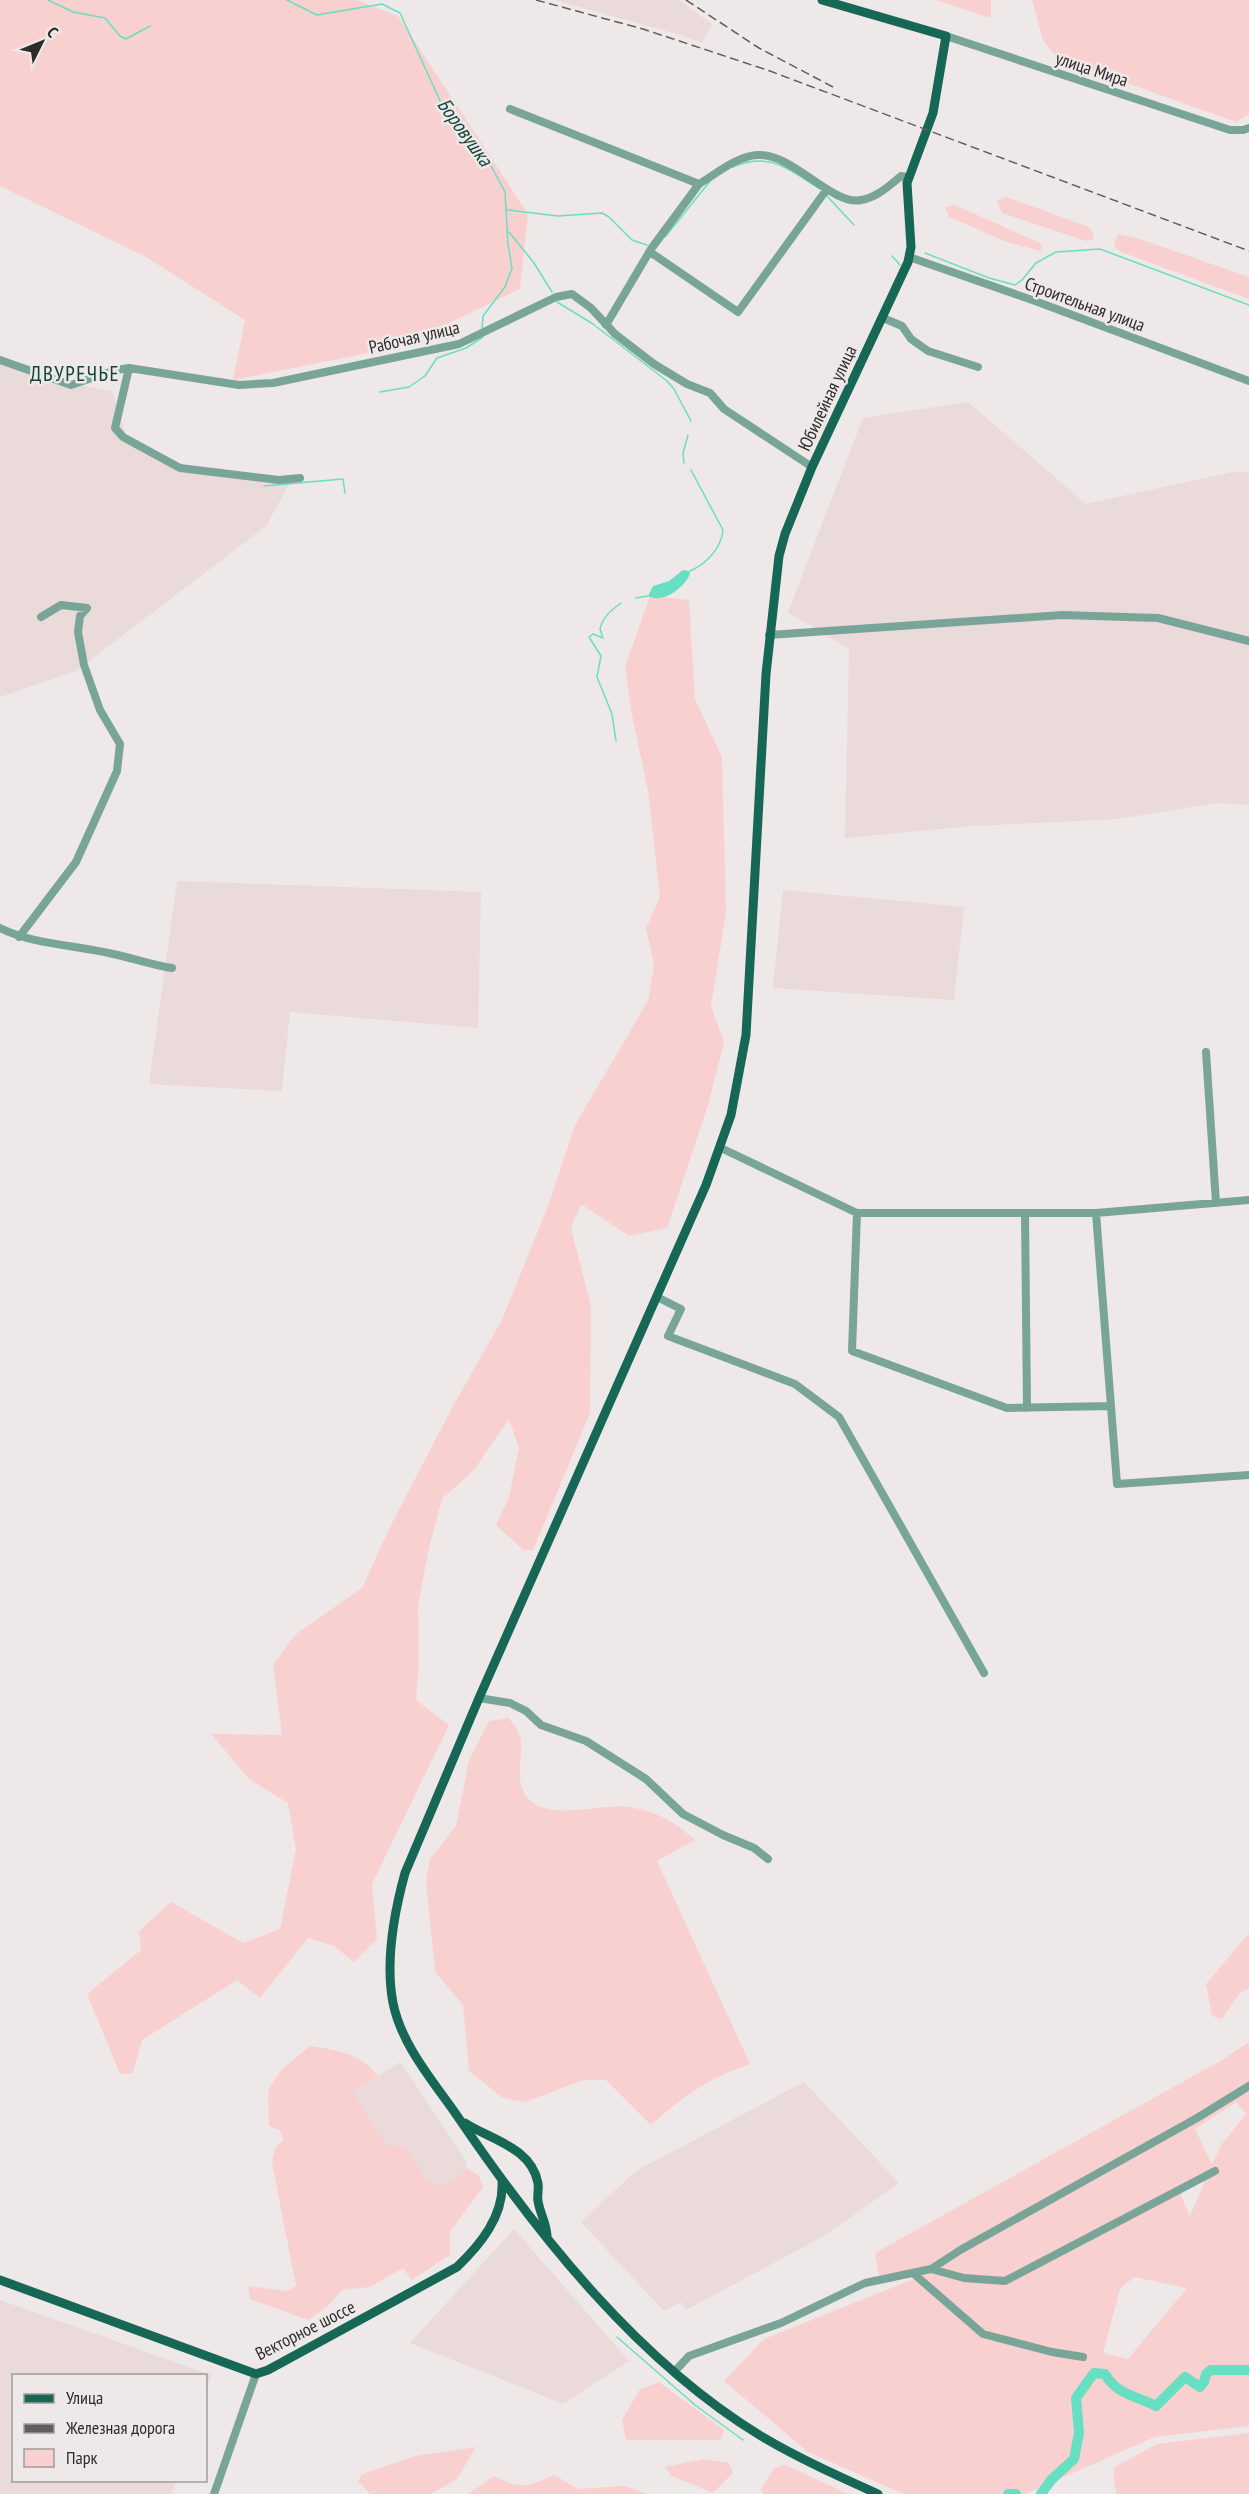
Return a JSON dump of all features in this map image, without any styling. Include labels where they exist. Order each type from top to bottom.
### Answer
[{"type":"main road","points":[[822,0],[946,36]]},
{"type":"main road","name":"Юбилейная улица","points":[[878,2494],[797,2457],[759,2435],[717,2406],[675,2371],[590,2288],[502,2181],[418,2060],[400,2024],[394,2004],[391,1972],[393,1928],[405,1873],[479,1698],[721,1148],[731,1114],[746,1035],[769,635],[779,556],[785,534],[812,467],[901,282],[909,257],[908,177],[933,113],[946,36]]},
{"type":"main road","points":[[460,2120],[488,2137],[507,2144],[524,2157],[537,2180],[537,2199],[547,2230],[547,2238]]},
{"type":"main road","points":[[481,2152],[482,2142],[488,2137]]},
{"type":"main road","name":"Векторное шоссе","points":[[0,2280],[256,2374],[268,2370],[457,2267],[480,2243],[498,2211],[502,2196],[502,2181]]},
{"type":"main road","points":[[498,2211],[506,2202],[514,2202],[529,2208],[537,2199]]},
{"type":"street","name":"улица Мира","points":[[946,36],[1230,130],[1247,131]]},
{"type":"street","points":[[510,109],[699,184]]},
{"type":"street","points":[[606,325],[650,252],[699,184],[738,160],[758,155],[783,161],[827,189],[852,201],[864,200],[882,191],[901,177],[908,177]]},
{"type":"street","points":[[650,252],[738,312],[827,189]]},
{"type":"street","name":"Строительная улица","points":[[909,257],[1035,301],[1249,381]]},
{"type":"street","name":"Рабочая улица","points":[[0,360],[71,385],[129,368],[239,385],[273,383],[459,344],[565,294],[579,298],[606,325],[654,364],[687,384],[710,393],[724,409],[812,467]]},
{"type":"street","points":[[883,318],[902,326],[911,339],[928,351],[978,367]]},
{"type":"street","points":[[129,368],[115,428],[123,437],[180,468],[279,480],[300,478]]},
{"type":"street","points":[[19,937],[76,862],[117,771],[120,744],[100,710],[84,664],[78,632],[80,616],[87,608],[61,605],[41,617]]},
{"type":"street","points":[[769,635],[1062,615],[1158,618],[1249,641]]},
{"type":"street","points":[[0,928],[19,937],[114,954],[172,968]]},
{"type":"street","points":[[1206,1052],[1216,1203]]},
{"type":"street","points":[[721,1148],[857,1213],[1096,1213],[1249,1200]]},
{"type":"street","points":[[857,1213],[852,1351],[1007,1408],[1111,1406]]},
{"type":"street","points":[[1025,1213],[1027,1408]]},
{"type":"street","points":[[1096,1213],[1117,1484],[1249,1475]]},
{"type":"street","points":[[657,1297],[681,1309],[668,1336],[795,1384],[839,1417],[984,1673]]},
{"type":"street","points":[[479,1698],[510,1703],[526,1711],[541,1725],[586,1741],[646,1779],[683,1814],[754,1848],[768,1859]]},
{"type":"street","points":[[675,2371],[689,2356],[781,2323],[865,2283],[931,2269],[962,2248],[1197,2118],[1249,2086]]},
{"type":"street","points":[[931,2269],[964,2278],[1005,2281],[1215,2171]]},
{"type":"street","points":[[914,2274],[984,2334],[1052,2352],[1083,2356]]},
{"type":"street","points":[[214,2494],[256,2374]]},
{"type":"shaded area","points":[[554,0],[679,0],[712,24],[702,43]]},
{"type":"shaded area","points":[[0,357],[63,382],[112,391],[127,438],[188,468],[293,477],[266,526],[76,671],[0,697]]},
{"type":"shaded area","points":[[968,402],[1086,504],[1232,472],[1249,472],[1249,805],[1216,803],[1118,819],[972,826],[845,838],[849,649],[788,612],[863,418]]},
{"type":"shaded area","points":[[683,570],[689,571],[690,574],[678,589],[660,598],[648,596],[653,586],[669,581]]},
{"type":"shaded area","points":[[177,881],[481,892],[478,1028],[290,1012],[282,1091],[149,1084]]},
{"type":"shaded area","points":[[783,890],[964,907],[954,1000],[773,988]]},
{"type":"shaded area","points":[[400,2062],[465,2159],[467,2168],[450,2183],[437,2187],[427,2180],[406,2148],[386,2146],[353,2093]]},
{"type":"shaded area","points":[[804,2082],[899,2183],[824,2236],[686,2310],[681,2302],[664,2311],[581,2222],[636,2171]]},
{"type":"shaded area","points":[[514,2229],[629,2361],[563,2404],[410,2343]]},
{"type":"shaded area","points":[[0,2300],[211,2375],[207,2389],[207,2374],[12,2374],[12,2482],[176,2482],[171,2494],[0,2494]]},
{"type":"green space","points":[[0,0],[356,0],[398,16],[528,214],[520,289],[399,347],[233,380],[245,320],[146,257],[0,186]]},
{"type":"green space","points":[[935,0],[991,0],[991,18]]},
{"type":"green space","points":[[1032,0],[1249,0],[1249,114],[1236,122],[1057,58],[1043,40]]},
{"type":"green space","points":[[1006,197],[1089,227],[1094,235],[1092,240],[1086,241],[1002,213],[997,201]]},
{"type":"green space","points":[[955,205],[1042,244],[1041,251],[1007,242],[949,217],[945,207]]},
{"type":"green space","points":[[1118,234],[1137,238],[1249,277],[1249,299],[1121,252],[1114,246]]},
{"type":"green space","points":[[651,593],[662,597],[689,600],[695,699],[722,757],[726,913],[711,1006],[724,1042],[708,1105],[667,1228],[629,1236],[581,1204],[571,1228],[591,1307],[590,1413],[533,1550],[523,1550],[496,1525],[509,1497],[519,1448],[509,1419],[474,1470],[442,1499],[429,1548],[418,1607],[419,1660],[416,1700],[449,1725],[372,1884],[377,1939],[354,1962],[334,1946],[308,1938],[260,1998],[237,1980],[142,2040],[133,2073],[120,2074],[87,1994],[141,1950],[139,1931],[171,1902],[243,1943],[280,1929],[296,1849],[288,1803],[249,1779],[211,1734],[282,1735],[273,1665],[296,1634],[362,1588],[391,1525],[453,1406],[502,1320],[550,1201],[575,1125],[648,1001],[654,965],[646,928],[660,897],[648,791],[632,715],[625,667]]},
{"type":"green space","points":[[509,1718],[521,1740],[520,1781],[527,1797],[536,1805],[562,1810],[634,1808],[667,1819],[695,1840],[657,1861],[750,2064],[721,2075],[697,2089],[651,2125],[606,2080],[584,2080],[525,2102],[503,2098],[469,2071],[463,2005],[435,1972],[426,1881],[430,1859],[456,1826],[469,1760],[489,1721]]},
{"type":"green space","points":[[1249,1933],[1249,1988],[1240,1993],[1222,2019],[1212,2016],[1206,1984]]},
{"type":"green space","points":[[1249,2042],[1249,2426],[1155,2437],[1025,2494],[904,2494],[808,2452],[724,2381],[764,2339],[919,2277],[915,2272],[879,2275],[875,2253],[1222,2060]],"holes":[[[1236,2102],[1246,2114],[1221,2145],[1212,2164],[1195,2129]],[[1207,2176],[1190,2216],[1179,2190]],[[1134,2277],[1187,2288],[1128,2359],[1103,2353],[1120,2289]]]},
{"type":"green space","points":[[310,2046],[339,2051],[356,2057],[378,2076],[353,2093],[386,2145],[406,2148],[427,2180],[437,2186],[450,2183],[467,2168],[479,2176],[483,2187],[450,2232],[450,2255],[412,2280],[403,2268],[370,2287],[342,2290],[327,2307],[308,2320],[250,2299],[248,2286],[287,2291],[296,2286],[272,2163],[275,2148],[283,2140],[280,2130],[269,2126],[268,2091],[281,2070]]},
{"type":"green space","points":[[659,2382],[724,2430],[721,2440],[626,2440],[622,2420],[640,2389]]},
{"type":"green space","points":[[1249,2433],[1249,2494],[1116,2494],[1113,2468],[1157,2444]]},
{"type":"green space","points":[[476,2447],[457,2479],[431,2494],[370,2494],[358,2481],[362,2474],[415,2456]]},
{"type":"green space","points":[[704,2459],[729,2463],[733,2473],[713,2493],[672,2476],[664,2467]]},
{"type":"green space","points":[[786,2465],[848,2494],[763,2494],[761,2490],[774,2468]]},
{"type":"green space","points":[[554,2475],[578,2489],[624,2486],[648,2494],[468,2494],[494,2476],[511,2483],[524,2485]]},
{"type":"waterway","points":[[48,0],[73,12],[105,18],[120,36],[126,39],[150,26]]},
{"type":"waterway","name":"Боровушка","points":[[287,0],[317,15],[382,4],[400,13],[442,105],[480,145],[505,192],[512,268],[505,287],[483,316],[482,329]]},
{"type":"waterway","points":[[733,167],[758,161],[769,162],[789,169],[820,189]]},
{"type":"waterway","points":[[665,237],[711,180]]},
{"type":"waterway","points":[[826,195],[854,225]]},
{"type":"waterway","points":[[507,210],[558,216],[602,213],[632,240],[647,245]]},
{"type":"waterway","points":[[509,232],[534,263],[552,292]]},
{"type":"waterway","points":[[925,253],[989,278],[1015,285],[1036,263],[1056,252],[1100,249],[1249,305]]},
{"type":"waterway","points":[[892,256],[900,265]]},
{"type":"waterway","points":[[557,302],[593,324],[667,381],[674,389],[691,421]]},
{"type":"waterway","points":[[380,392],[409,387],[425,376],[437,358],[466,348],[483,337]]},
{"type":"waterway","points":[[684,463],[683,453],[688,435]]},
{"type":"waterway","points":[[690,571],[712,555],[722,537],[723,530],[691,470]]},
{"type":"waterway","points":[[264,486],[343,479],[345,493]]},
{"type":"waterway","points":[[636,598],[648,596]]},
{"type":"waterway","points":[[616,741],[612,714],[597,677],[601,656],[589,637],[593,634],[603,638],[600,629],[603,621],[621,603]]},
{"type":"waterway","points":[[617,2337],[695,2405],[743,2440]]},
{"type":"waterway","points":[[1041,2494],[1051,2480],[1074,2459],[1079,2433],[1076,2398],[1094,2373],[1105,2374],[1121,2391],[1156,2406],[1185,2377],[1200,2387],[1206,2374],[1211,2370],[1249,2370]]},
{"type":"waterway","points":[[1008,2494],[1016,2494]]},
{"type":"railway","points":[[536,0],[643,29],[770,71],[1249,251]]},
{"type":"railway","points":[[686,0],[759,48],[833,87]]},
{"type":"district","name":"ДВУРЕЧЬЕ","points":[[75,373]]}]
